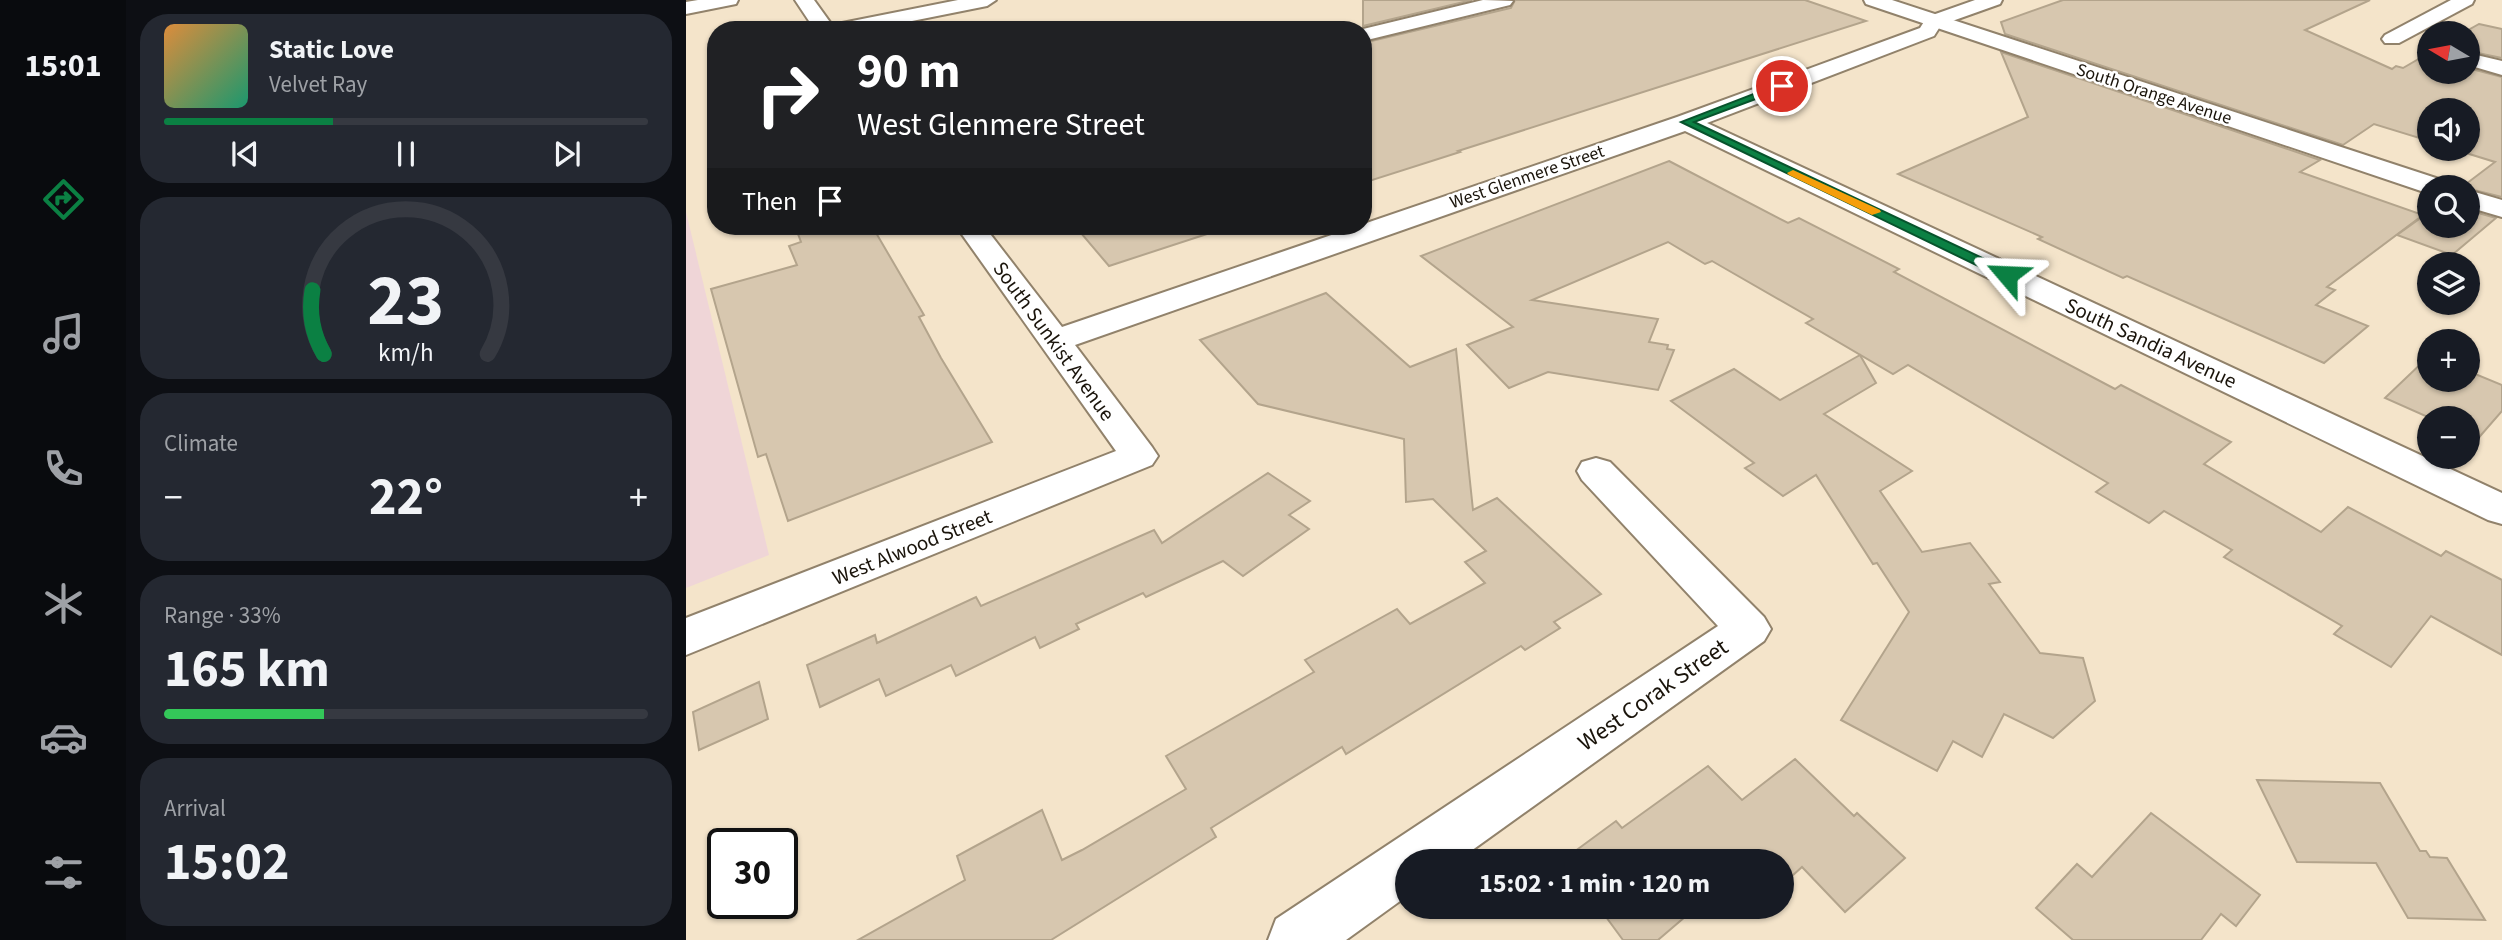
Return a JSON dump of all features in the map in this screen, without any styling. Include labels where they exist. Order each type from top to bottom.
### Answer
[{"type":"street","points":[[686,8],[729,0]]},
{"type":"street","points":[[804,0],[819,21]]},
{"type":"street","points":[[881,21],[987,0]]},
{"type":"street","name":"South Orange Avenue","points":[[1873,0],[2417,181]]},
{"type":"street","name":"West Glenmere Street","points":[[1372,231],[1686,122],[1927,32],[1934,21],[1993,0]]},
{"type":"street","points":[[2426,21],[2465,0]]},
{"type":"street","points":[[1372,33],[1503,1]]},
{"type":"street","points":[[2417,26],[2392,39],[2417,45]]},
{"type":"street","points":[[2480,62],[2502,68]]},
{"type":"street","name":"South Sandia Avenue","points":[[1686,122],[2502,510]]},
{"type":"street","points":[[2480,202],[2502,209]]},
{"type":"street","name":"South Sunkist Avenue","points":[[977,235],[1139,456]]},
{"type":"street","name":"West Glenmere Street","points":[[1054,341],[1360,235]]},
{"type":"street","name":"West Alwood Street","points":[[686,638],[1139,456]]},
{"type":"street","name":"West Corak Street","points":[[1429,849],[1748,629],[1596,471]]},
{"type":"street","points":[[1297,940],[1395,872]]},
{"type":"shaded area","points":[[686,212],[769,555],[686,588]]},
{"type":"building","points":[[1363,0],[1472,0],[1372,24],[1372,21],[1363,21]]},
{"type":"building","points":[[1515,0],[1805,0],[1866,21],[1372,180],[1372,41],[1511,8]]},
{"type":"building","points":[[2063,0],[2370,0],[2305,30],[2392,69],[2396,66],[2403,68],[2417,60],[2417,84],[2480,84],[2480,71],[2502,77],[2502,197],[2480,192],[2480,175],[2478,175],[2495,162],[2480,157],[2480,98],[2417,98],[2417,137],[2374,124],[2343,145],[2005,34],[2001,22]]},
{"type":"building","points":[[2480,24],[2502,29],[2502,58],[2480,53]]},
{"type":"building","points":[[2001,52],[2320,160],[2300,172],[2417,213],[2417,220],[2327,287],[2335,290],[2316,305],[2368,326],[2324,363],[2127,276],[2123,278],[2038,239],[2042,237],[1898,174],[2028,117]]},
{"type":"building","points":[[1669,161],[1788,223],[1799,218],[1899,269],[1894,272],[2115,389],[2121,385],[2231,442],[2204,464],[2321,532],[2348,507],[2441,556],[2446,551],[2502,580],[2502,655],[2431,616],[2391,667],[2334,634],[2342,626],[2224,557],[2232,550],[2164,511],[2149,523],[2096,492],[2108,483],[1908,365],[1893,374],[1806,323],[1813,319],[1712,261],[1705,264],[1668,242],[1532,300],[1658,319],[1649,342],[1668,345],[1667,349],[1674,350],[1658,390],[1548,372],[1509,388],[1467,345],[1513,327],[1421,256]]},
{"type":"building","points":[[2480,213],[2496,218],[2480,231]]},
{"type":"building","points":[[2417,221],[2417,238],[2472,238],[2456,252],[2444,252],[2397,235]]},
{"type":"building","points":[[798,235],[877,235],[924,315],[919,317],[941,358],[992,442],[788,521],[766,454],[758,457],[711,289],[797,265],[789,246],[801,242]]},
{"type":"building","points":[[1083,235],[1204,235],[1109,266]]},
{"type":"building","points":[[1326,293],[1410,367],[1456,349],[1473,510],[1497,498],[1601,594],[1554,622],[1560,628],[1525,650],[1521,646],[1346,754],[1342,747],[1211,828],[1216,837],[1051,940],[858,940],[965,880],[957,856],[1042,810],[1062,860],[1082,850],[1186,789],[1166,756],[1314,672],[1305,660],[1397,609],[1410,624],[1485,583],[1465,562],[1486,551],[1433,499],[1406,502],[1404,439],[1258,404],[1200,340]]},
{"type":"building","points":[[1860,355],[1876,383],[1824,414],[1912,471],[1880,491],[1922,552],[1970,543],[2000,582],[1989,584],[2040,653],[2083,658],[2095,701],[2053,738],[2004,714],[1982,757],[1953,741],[1937,771],[1841,720],[1909,612],[1877,563],[1873,564],[1816,475],[1783,496],[1745,468],[1754,463],[1671,401],[1734,369],[1780,400]]},
{"type":"building","points":[[2417,367],[2417,392],[2480,392],[2480,376],[2502,385],[2502,411],[2480,436],[2480,406],[2417,406],[2417,412],[2385,398]]},
{"type":"building","points":[[1268,473],[1310,501],[1289,515],[1309,529],[1243,576],[1223,561],[1146,597],[1143,593],[1076,624],[1079,629],[1040,648],[1035,637],[956,676],[951,665],[886,696],[879,679],[820,707],[807,665],[875,635],[877,643],[976,597],[981,606],[1154,530],[1162,543]]},
{"type":"building","points":[[759,682],[768,719],[699,750],[693,712]]},
{"type":"building","points":[[1795,759],[1854,816],[1857,813],[1905,858],[1845,912],[1802,867],[1794,874],[1794,849],[1578,849],[1616,821],[1622,828],[1708,766],[1742,800]]},
{"type":"building","points":[[2257,780],[2380,783],[2420,851],[2426,851],[2430,857],[2447,858],[2485,920],[2408,918],[2376,863],[2297,862]]},
{"type":"building","points":[[2151,813],[2260,895],[2236,926],[2221,914],[2201,940],[2073,940],[2036,908],[2077,864],[2092,877]]},
{"type":"building","points":[[1608,919],[1682,919],[1658,940],[1623,940]]},
{"type":"slow traffic","points":[[1793,173],[1876,212]]},
{"type":"route","points":[[1782,86],[1686,122],[2007,275]]}]
